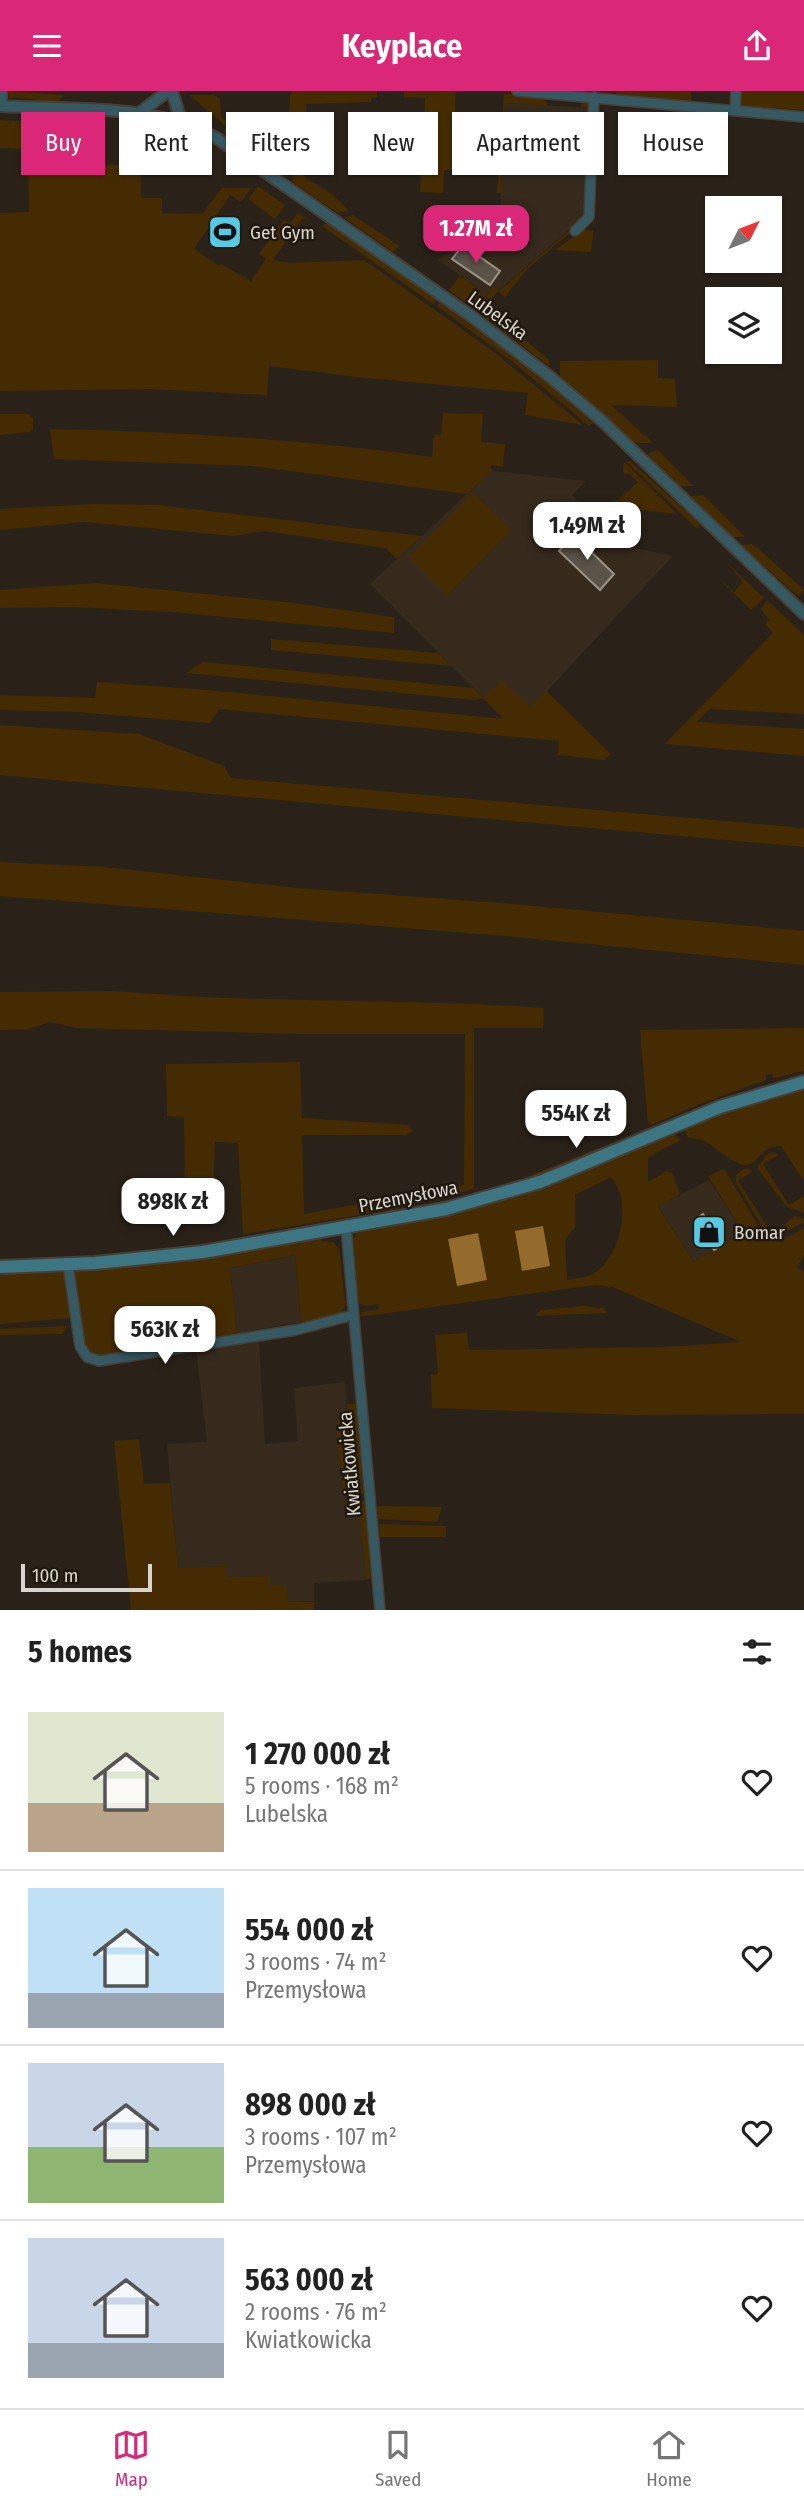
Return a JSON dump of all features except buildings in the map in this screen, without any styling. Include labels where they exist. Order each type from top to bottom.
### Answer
[{"type":"main road","name":"Przemysłowa","points":[[0,1266],[68,1265],[203,1252],[417,1216],[504,1193],[555,1176],[732,1103],[804,1082]]},
{"type":"street","points":[[1,106],[2,91]]},
{"type":"street","points":[[141,112],[170,91],[178,112]]},
{"type":"street","points":[[517,91],[804,117]]},
{"type":"street","points":[[735,110],[736,91]]},
{"type":"street","points":[[575,231],[589,217],[594,97]]},
{"type":"street","name":"Lubelska","points":[[1,106],[119,113]]},
{"type":"street","name":"Lubelska","points":[[212,137],[471,316],[531,362],[601,421],[804,614]]},
{"type":"street","name":"Kwiatkowicka","points":[[346,1227],[380,1610]]},
{"type":"street","points":[[68,1265],[80,1346],[87,1357],[99,1361],[296,1330],[353,1315]]},
{"type":"shaded area","points":[[7,91],[64,95],[57,102],[9,97]]},
{"type":"shaded area","points":[[293,91],[377,91],[377,97],[371,98],[371,102],[306,104],[306,112],[289,112],[290,95]]},
{"type":"shaded area","points":[[404,91],[456,91],[455,112],[452,112],[452,170],[444,170],[443,193],[420,192],[421,175],[438,175],[438,112],[424,112],[425,98],[404,97]]},
{"type":"shaded area","points":[[616,91],[691,92],[691,101],[616,96]]},
{"type":"shaded area","points":[[741,91],[804,91],[804,110],[739,106]]},
{"type":"shaded area","points":[[504,94],[542,95],[548,106],[505,103],[503,112]]},
{"type":"shaded area","points":[[189,95],[214,95],[220,99],[221,117],[226,121],[226,125]]},
{"type":"shaded area","points":[[581,100],[588,100],[590,108],[581,107]]},
{"type":"shaded area","points":[[505,103],[590,108],[590,112],[505,112]]},
{"type":"shaded area","points":[[682,108],[682,112],[673,112],[673,109]]},
{"type":"shaded area","points":[[689,109],[728,112],[689,112]]},
{"type":"shaded area","points":[[0,120],[21,121],[21,149],[0,148]]},
{"type":"shaded area","points":[[105,165],[119,165],[119,175],[140,175],[141,198],[162,198],[162,213],[202,214],[222,188],[251,188],[241,202],[230,195],[194,249],[219,266],[221,264],[251,281],[266,259],[259,254],[284,220],[290,223],[298,213],[315,224],[303,218],[273,260],[289,263],[364,260],[490,349],[583,425],[525,415],[528,393],[269,366],[267,395],[148,389],[0,391],[0,213],[29,212],[28,175],[105,175]]},
{"type":"shaded area","points":[[302,175],[333,195],[349,211],[338,213],[295,184],[292,177]]},
{"type":"shaded area","points":[[498,175],[502,175],[501,193],[497,193]]},
{"type":"shaded area","points":[[502,175],[587,175],[585,216],[498,291],[493,288],[485,298],[480,294],[481,291],[438,260],[500,212]]},
{"type":"shaded area","points":[[588,175],[587,215],[582,223],[527,269],[505,297],[498,291],[485,307],[549,360],[549,366],[449,290],[460,276],[481,291],[480,294],[485,298],[493,287],[499,291],[585,217]]},
{"type":"shaded area","points":[[258,186],[285,205],[275,219],[248,199]]},
{"type":"shaded area","points":[[353,215],[400,246],[393,252],[345,218]]},
{"type":"shaded area","points":[[327,223],[437,300],[433,304],[322,226]]},
{"type":"shaded area","points":[[583,230],[593,231],[591,252],[555,250]]},
{"type":"shaded area","points":[[440,302],[533,371],[593,423],[589,426],[513,362],[437,306]]},
{"type":"shaded area","points":[[658,360],[658,378],[675,379],[677,407],[611,405],[653,443],[634,443],[560,375],[560,361]]},
{"type":"shaded area","points":[[443,413],[483,414],[481,442],[505,444],[503,467],[490,465],[492,471],[467,494],[252,466],[54,459],[50,429],[241,437],[432,457],[434,435],[441,435]]},
{"type":"shaded area","points":[[0,414],[28,414],[33,418],[33,429],[29,432],[0,435]]},
{"type":"shaded area","points":[[658,450],[693,486],[680,486],[648,456]]},
{"type":"shaded area","points":[[630,461],[700,524],[697,529],[627,462]]},
{"type":"shaded area","points":[[624,462],[677,514],[606,506],[594,517],[582,505],[585,502],[596,511],[604,503],[618,500],[638,482],[623,471]]},
{"type":"shaded area","points":[[492,471],[586,481],[572,495],[621,545],[673,556],[531,708],[483,698],[370,584]]},
{"type":"shaded area","points":[[473,493],[511,530],[447,595],[409,557]]},
{"type":"shaded area","points":[[703,495],[745,537],[732,537],[691,496]]},
{"type":"shaded area","points":[[97,504],[158,505],[422,536],[397,559],[386,548],[264,531],[234,536],[84,522],[0,530],[0,509]]},
{"type":"shaded area","points":[[753,544],[804,590],[798,596],[741,545]]},
{"type":"shaded area","points":[[727,563],[764,598],[751,610],[714,574],[734,592],[743,582]]},
{"type":"shaded area","points":[[96,583],[286,602],[394,617],[394,633],[171,612],[74,607],[0,608],[0,590]]},
{"type":"shaded area","points":[[767,600],[804,635],[804,714],[710,709],[696,722],[804,729],[804,756],[665,744],[773,633],[765,624],[769,620],[761,609]]},
{"type":"shaded area","points":[[271,639],[438,653],[451,666],[271,650]]},
{"type":"shaded area","points":[[203,662],[473,688],[483,698],[475,700],[186,673]]},
{"type":"shaded area","points":[[501,680],[530,707],[546,691],[611,754],[604,760],[558,755],[559,741],[219,709],[210,723],[75,712],[0,710],[0,695],[95,698],[97,682],[504,719],[483,698]]},
{"type":"shaded area","points":[[0,725],[139,734],[224,766],[231,778],[804,828],[804,847],[0,775]]},
{"type":"shaded area","points":[[0,862],[104,867],[297,888],[513,904],[804,931],[804,965],[505,936],[0,896]]},
{"type":"shaded area","points":[[115,991],[222,998],[544,1008],[543,1028],[474,1028],[474,1189],[395,1209],[243,1234],[238,1143],[215,1142],[213,1191],[185,1191],[184,1117],[167,1116],[166,1064],[300,1062],[302,1118],[409,1125],[412,1131],[406,1135],[302,1135],[304,1214],[464,1185],[465,1034],[302,1034],[77,1028],[49,1022],[29,1029],[0,1030],[0,992]]},
{"type":"shaded area","points":[[804,1028],[804,1071],[774,1078],[772,1074],[766,1075],[766,1080],[651,1125],[648,1123],[640,1030]]},
{"type":"shaded area","points":[[804,1090],[804,1181],[781,1146],[769,1148],[756,1161],[743,1165],[702,1140],[688,1137],[685,1132],[686,1129],[744,1106]]},
{"type":"shaded area","points":[[642,1131],[538,1175],[468,1198],[431,1208],[358,1218],[452,1199],[511,1183]]},
{"type":"shaded area","points":[[673,1133],[681,1140],[648,1157],[648,1182],[667,1171],[672,1173],[680,1194],[658,1207],[694,1262],[743,1232],[708,1176],[724,1169],[767,1240],[780,1242],[804,1228],[804,1255],[797,1267],[804,1272],[804,1414],[634,1415],[432,1408],[431,1375],[438,1374],[435,1335],[467,1333],[469,1350],[666,1347],[741,1342],[613,1287],[595,1285],[359,1317],[362,1312],[379,1309],[378,1304],[367,1306],[358,1303],[353,1240],[357,1233],[443,1217],[546,1187]],"holes":[[[611,1177],[618,1187],[621,1228],[611,1255],[593,1274],[567,1280],[565,1240],[575,1227],[575,1195]]]},
{"type":"shaded area","points":[[773,1152],[778,1155],[763,1164],[789,1205],[804,1196],[804,1213],[787,1207],[757,1168],[766,1155]]},
{"type":"shaded area","points":[[745,1168],[753,1171],[738,1181],[772,1234],[795,1216],[804,1219],[804,1222],[776,1238],[767,1234],[736,1183],[736,1175]]},
{"type":"shaded area","points":[[709,1180],[743,1232],[694,1262],[658,1206]]},
{"type":"shaded area","points":[[543,1226],[550,1266],[522,1271],[515,1231]]},
{"type":"shaded area","points":[[478,1233],[487,1280],[457,1286],[448,1239]]},
{"type":"shaded area","points":[[320,1239],[333,1242],[339,1249],[347,1301],[345,1307],[335,1315],[301,1322],[295,1255],[230,1268],[237,1333],[113,1357],[96,1357],[85,1351],[74,1271],[177,1261]]},
{"type":"shaded area","points":[[295,1255],[301,1322],[237,1333],[230,1268]]},
{"type":"shaded area","points":[[61,1272],[67,1278],[70,1318],[0,1324],[0,1273]]},
{"type":"shaded area","points":[[583,1306],[603,1308],[607,1313],[535,1316],[541,1310]]},
{"type":"shaded area","points":[[67,1326],[63,1334],[0,1335],[0,1329]]},
{"type":"shaded area","points":[[259,1340],[265,1444],[298,1441],[294,1388],[345,1382],[347,1416],[336,1421],[342,1489],[357,1488],[366,1580],[314,1583],[314,1601],[287,1602],[270,1586],[269,1576],[227,1577],[226,1566],[178,1569],[167,1444],[207,1442],[196,1350]]},
{"type":"shaded area","points":[[347,1404],[357,1404],[363,1493],[358,1493],[357,1488],[342,1490],[336,1421],[347,1416]]},
{"type":"shaded area","points":[[139,1439],[144,1484],[170,1483],[178,1568],[226,1566],[227,1577],[270,1576],[270,1586],[286,1585],[288,1602],[314,1602],[314,1610],[131,1610],[114,1441]]},
{"type":"shaded area","points":[[358,1500],[365,1501],[371,1578],[366,1580]]},
{"type":"shaded area","points":[[378,1506],[442,1507],[437,1522],[378,1519]]},
{"type":"shaded area","points":[[379,1524],[446,1526],[446,1537],[380,1537]]},
{"type":"place","name":"Get Gym","points":[[225,232]]},
{"type":"place","name":"Bomar","points":[[709,1232]]}]
